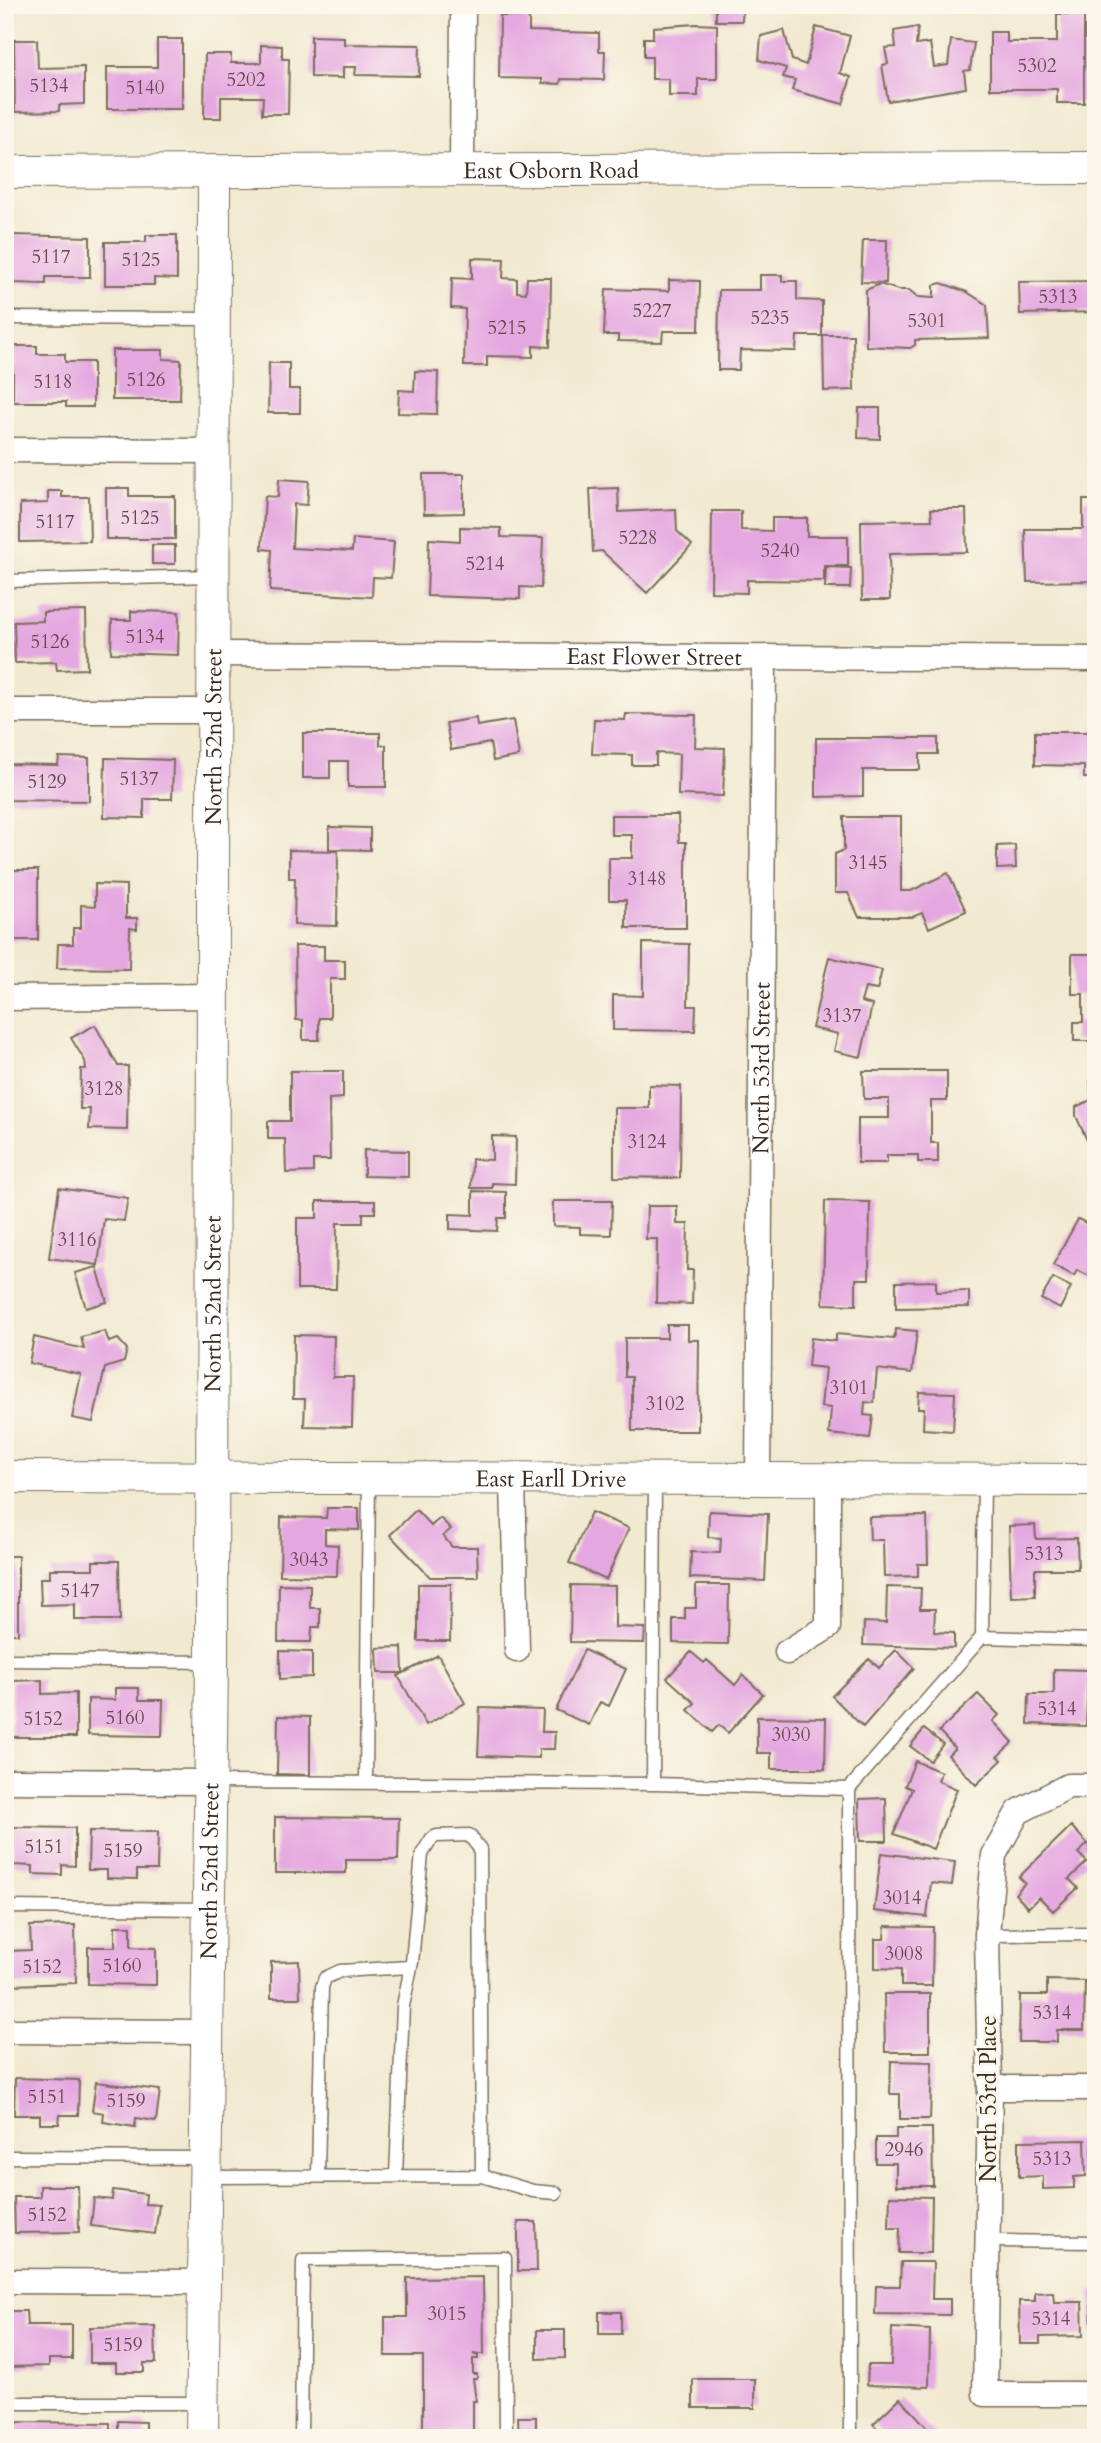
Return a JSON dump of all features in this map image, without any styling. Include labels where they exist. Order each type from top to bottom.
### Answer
[{"type":"street","points":[[462,169],[463,5]]},
{"type":"street","name":"East Osborn Road","points":[[5,172],[1096,168]]},
{"type":"street","name":"North 52nd Street","points":[[202,2438],[205,2032],[212,1662],[215,996],[212,711],[214,171]]},
{"type":"street","points":[[5,450],[214,452]]},
{"type":"street","name":"East Flower Street","points":[[213,654],[1096,659]]},
{"type":"street","name":"North 53rd Street","points":[[758,1479],[764,658]]},
{"type":"street","points":[[5,711],[212,711]]},
{"type":"street","points":[[5,998],[215,996]]},
{"type":"street","name":"East Earll Drive","points":[[5,1476],[1096,1480]]},
{"type":"street","points":[[513,1479],[517,1650]]},
{"type":"street","points":[[787,1652],[828,1627],[828,1479]]},
{"type":"street","points":[[5,1781],[209,1782]]},
{"type":"street","name":"North 53rd Place","points":[[1096,1786],[1068,1786],[1018,1812],[994,1855],[988,1935],[990,2088],[985,2394],[1096,2395]]},
{"type":"street","points":[[5,2031],[205,2032]]},
{"type":"street","points":[[990,2088],[1096,2088]]},
{"type":"street","points":[[5,2281],[202,2282]]},
{"type":"lane","points":[[5,318],[214,319]]},
{"type":"lane","points":[[5,581],[213,576]]},
{"type":"lane","points":[[366,1782],[369,1478]]},
{"type":"lane","points":[[653,1784],[655,1478]]},
{"type":"lane","points":[[850,2438],[849,1789],[982,1637],[984,1479]]},
{"type":"lane","points":[[982,1637],[1096,1640]]},
{"type":"lane","points":[[5,1660],[212,1662]]},
{"type":"lane","points":[[209,1782],[653,1784],[849,1789]]},
{"type":"lane","points":[[396,2176],[403,2006],[411,1967],[422,1854],[432,1838],[469,1835],[481,1849],[482,2176]]},
{"type":"lane","points":[[5,1907],[208,1909]]},
{"type":"lane","points":[[988,1935],[1096,1934]]},
{"type":"lane","points":[[318,2176],[322,1987],[325,1978],[340,1971],[411,1967]]},
{"type":"lane","points":[[5,2157],[318,2176],[482,2176],[533,2191],[556,2193]]},
{"type":"lane","points":[[988,2241],[1096,2242]]},
{"type":"lane","points":[[301,2438],[303,2260],[505,2258],[506,2438]]},
{"type":"lane","points":[[5,2403],[202,2403]]},
{"type":"building","points":[[716,5],[743,5],[742,21],[716,21]]},
{"type":"building","points":[[1057,14],[1084,14],[1084,103],[1057,103],[1057,89],[990,89],[990,32],[1007,32],[1007,42],[1057,42]]},
{"type":"building","points":[[500,16],[529,16],[529,31],[599,33],[599,51],[605,51],[604,80],[561,79],[560,84],[542,83],[542,79],[499,78]]},
{"type":"building","points":[[717,25],[717,79],[698,79],[698,96],[669,96],[669,79],[652,79],[652,57],[644,57],[644,38],[653,38],[653,27]]},
{"type":"building","points":[[816,27],[850,36],[840,73],[851,77],[843,104],[792,90],[795,80],[783,77],[786,68],[759,60],[761,36],[784,30],[792,60],[806,65]]},
{"type":"building","points":[[918,27],[916,45],[930,43],[934,67],[948,65],[951,40],[974,43],[970,70],[964,71],[966,88],[888,101],[882,65],[888,64],[885,48],[896,47],[894,31]]},
{"type":"building","points":[[311,36],[344,37],[344,44],[420,45],[419,76],[355,75],[356,67],[343,67],[343,78],[311,77]]},
{"type":"building","points":[[157,39],[182,39],[182,109],[107,109],[107,67],[157,67]]},
{"type":"building","points":[[14,40],[37,40],[38,68],[84,67],[84,104],[59,105],[59,111],[15,112]]},
{"type":"building","points":[[7,43],[9,71],[5,71]]},
{"type":"building","points":[[261,45],[282,46],[282,59],[289,59],[288,114],[262,114],[263,97],[221,97],[221,118],[204,118],[205,54],[231,54],[231,63],[261,63]]},
{"type":"building","points":[[13,235],[90,237],[90,277],[46,277],[46,284],[12,283]]},
{"type":"building","points":[[146,235],[177,235],[177,279],[154,278],[154,285],[105,285],[105,242],[146,242]]},
{"type":"building","points":[[863,240],[887,240],[886,283],[861,282]]},
{"type":"building","points":[[472,258],[504,259],[503,278],[517,279],[517,292],[526,293],[527,278],[551,278],[550,347],[533,346],[533,357],[487,356],[487,366],[464,366],[465,309],[451,308],[452,278],[472,279]]},
{"type":"building","points":[[760,275],[782,275],[782,281],[797,281],[797,300],[822,301],[822,336],[797,336],[796,351],[740,350],[739,370],[718,370],[719,290],[760,290]]},
{"type":"building","points":[[669,280],[700,281],[699,331],[663,331],[662,342],[618,341],[618,335],[604,335],[606,289],[669,291]]},
{"type":"building","points":[[1096,281],[1096,312],[1020,314],[1019,282]]},
{"type":"building","points":[[941,283],[967,292],[987,305],[989,338],[915,340],[915,345],[910,348],[866,346],[866,290],[880,284],[898,290],[909,290],[918,297],[934,298],[934,285]]},
{"type":"building","points":[[823,335],[853,335],[854,390],[824,391]]},
{"type":"building","points":[[13,346],[37,346],[37,354],[65,354],[65,362],[93,362],[93,407],[66,407],[66,402],[13,402]]},
{"type":"building","points":[[112,350],[163,350],[163,359],[181,360],[180,400],[112,400]]},
{"type":"building","points":[[269,363],[289,363],[289,389],[300,389],[300,413],[268,413]]},
{"type":"building","points":[[415,371],[438,372],[437,414],[398,413],[399,390],[414,391]]},
{"type":"building","points":[[859,408],[880,408],[880,439],[858,438]]},
{"type":"building","points":[[423,474],[464,474],[464,513],[424,514]]},
{"type":"building","points":[[279,479],[309,481],[307,505],[294,504],[292,548],[352,551],[353,539],[394,542],[391,578],[373,577],[372,597],[270,591],[272,550],[262,549],[265,496],[278,497]]},
{"type":"building","points":[[106,488],[129,488],[129,496],[175,496],[175,539],[106,539]]},
{"type":"building","points":[[618,488],[619,512],[676,509],[677,531],[692,545],[647,593],[602,551],[593,552],[590,489]]},
{"type":"building","points":[[48,491],[62,491],[62,497],[89,497],[90,541],[20,542],[20,504],[48,503]]},
{"type":"building","points":[[1083,500],[1096,500],[1096,581],[1027,582],[1025,529],[1083,529]]},
{"type":"building","points":[[931,509],[966,509],[967,552],[889,554],[890,600],[862,600],[861,521],[932,520]]},
{"type":"building","points":[[712,511],[741,511],[741,530],[772,531],[772,518],[807,518],[807,536],[848,536],[848,566],[824,566],[824,581],[747,580],[747,593],[711,592]]},
{"type":"building","points":[[460,527],[501,528],[501,537],[543,538],[541,588],[520,587],[520,599],[427,596],[429,539],[460,541]]},
{"type":"building","points":[[152,545],[175,545],[175,564],[152,564]]},
{"type":"building","points":[[826,567],[851,568],[850,588],[825,588]]},
{"type":"building","points":[[86,611],[87,669],[57,670],[56,662],[15,663],[14,622],[43,621],[43,612]]},
{"type":"building","points":[[131,611],[179,612],[178,655],[111,653],[112,620],[131,620]]},
{"type":"building","points":[[626,714],[696,715],[695,747],[725,748],[723,796],[678,795],[679,754],[656,753],[656,765],[632,765],[632,755],[592,754],[594,719],[625,720]]},
{"type":"building","points":[[476,718],[477,726],[513,720],[519,756],[493,761],[490,743],[451,750],[446,723]]},
{"type":"building","points":[[1096,724],[1096,778],[1084,778],[1084,766],[1035,765],[1035,732],[1092,732]]},
{"type":"building","points":[[303,733],[380,733],[380,745],[386,745],[386,787],[348,787],[348,761],[330,761],[330,778],[303,778]]},
{"type":"building","points":[[816,738],[938,738],[938,754],[920,754],[920,770],[863,770],[863,796],[816,797]]},
{"type":"building","points":[[59,757],[89,758],[89,801],[5,800],[6,764],[58,765]]},
{"type":"building","points":[[105,758],[173,760],[172,799],[144,799],[144,818],[104,817]]},
{"type":"building","points":[[611,815],[678,815],[679,842],[686,842],[686,928],[626,928],[626,900],[609,900],[609,858],[632,858],[632,835],[611,835]]},
{"type":"building","points":[[844,817],[901,817],[901,891],[911,891],[948,873],[966,911],[929,928],[922,913],[912,917],[859,917],[848,893],[835,893],[835,854],[844,850]]},
{"type":"building","points":[[329,827],[370,828],[370,850],[329,849]]},
{"type":"building","points":[[1015,845],[1016,868],[997,869],[997,846]]},
{"type":"building","points":[[289,850],[338,851],[337,926],[294,925],[295,878],[289,878]]},
{"type":"building","points":[[5,870],[38,870],[38,940],[5,940]]},
{"type":"building","points":[[95,884],[126,885],[126,918],[137,918],[137,929],[130,928],[129,969],[57,968],[58,944],[73,944],[73,928],[81,928],[81,905],[95,906]]},
{"type":"building","points":[[643,943],[689,944],[688,1006],[696,1006],[695,1031],[613,1030],[613,995],[643,996]]},
{"type":"building","points":[[295,946],[324,946],[324,960],[345,960],[345,979],[330,979],[330,1018],[319,1018],[319,1040],[303,1040],[303,1020],[296,1020]]},
{"type":"building","points":[[1072,954],[1096,954],[1096,1041],[1074,1041],[1074,1022],[1083,1022],[1083,994],[1072,994]]},
{"type":"building","points":[[829,957],[882,970],[877,990],[865,988],[861,1002],[872,1005],[861,1057],[834,1051],[838,1034],[812,1028]]},
{"type":"building","points":[[95,1025],[118,1066],[128,1066],[127,1130],[89,1129],[90,1109],[80,1109],[81,1069],[86,1069],[85,1061],[71,1038]]},
{"type":"building","points":[[290,1071],[343,1071],[343,1098],[329,1099],[330,1160],[313,1160],[313,1172],[286,1173],[285,1139],[268,1139],[268,1121],[290,1121]]},
{"type":"building","points":[[863,1071],[947,1071],[947,1101],[931,1101],[931,1143],[938,1143],[938,1162],[918,1162],[918,1155],[887,1155],[887,1163],[858,1163],[858,1118],[889,1118],[889,1099],[864,1099]]},
{"type":"building","points":[[1090,1081],[1096,1081],[1096,1160],[1076,1116],[1076,1107],[1091,1100]]},
{"type":"building","points":[[649,1085],[681,1086],[680,1178],[614,1177],[614,1108],[649,1108]]},
{"type":"building","points":[[492,1136],[516,1137],[515,1184],[492,1183],[492,1188],[471,1188],[472,1159],[492,1160]]},
{"type":"building","points":[[364,1150],[408,1151],[408,1177],[364,1176]]},
{"type":"building","points":[[59,1188],[128,1198],[124,1221],[104,1219],[98,1265],[49,1258]]},
{"type":"building","points":[[473,1191],[506,1192],[506,1218],[498,1218],[497,1231],[450,1229],[450,1214],[473,1215]]},
{"type":"building","points":[[317,1201],[375,1201],[375,1213],[363,1213],[363,1223],[337,1223],[336,1289],[297,1289],[297,1218],[317,1218]]},
{"type":"building","points":[[553,1201],[612,1201],[611,1235],[580,1234],[580,1227],[553,1226]]},
{"type":"building","points":[[825,1201],[870,1202],[869,1279],[856,1279],[856,1305],[823,1304]]},
{"type":"building","points":[[647,1206],[677,1206],[677,1224],[688,1224],[687,1270],[693,1270],[692,1304],[656,1303],[657,1239],[646,1239]]},
{"type":"building","points":[[1078,1219],[1096,1228],[1096,1279],[1077,1270],[1074,1276],[1053,1265]]},
{"type":"building","points":[[97,1267],[107,1302],[86,1308],[75,1273]]},
{"type":"building","points":[[1053,1278],[1071,1287],[1060,1309],[1041,1299]]},
{"type":"building","points":[[936,1281],[936,1292],[969,1291],[969,1307],[896,1308],[896,1282]]},
{"type":"building","points":[[667,1325],[688,1325],[688,1340],[699,1340],[698,1431],[632,1431],[632,1377],[625,1377],[625,1338],[667,1338]]},
{"type":"building","points":[[896,1329],[917,1331],[912,1373],[877,1369],[874,1403],[865,1402],[864,1415],[873,1416],[870,1438],[829,1434],[831,1408],[821,1407],[825,1368],[808,1366],[811,1338],[836,1341],[836,1334],[894,1339]]},
{"type":"building","points":[[105,1331],[109,1342],[118,1339],[127,1349],[124,1362],[105,1368],[93,1422],[72,1418],[81,1374],[29,1363],[34,1337],[84,1349],[81,1337]]},
{"type":"building","points":[[294,1335],[334,1336],[333,1377],[353,1377],[352,1427],[304,1426],[305,1399],[293,1399]]},
{"type":"building","points":[[919,1392],[955,1393],[953,1431],[923,1429],[924,1408],[918,1408]]},
{"type":"building","points":[[327,1508],[359,1508],[359,1530],[325,1529],[325,1544],[338,1545],[337,1576],[280,1575],[281,1517],[326,1518]]},
{"type":"building","points":[[416,1510],[431,1526],[440,1518],[451,1529],[443,1536],[452,1547],[477,1547],[478,1577],[430,1577],[390,1535]]},
{"type":"building","points":[[709,1511],[768,1514],[765,1581],[690,1578],[691,1552],[720,1553],[721,1538],[708,1537]]},
{"type":"building","points":[[591,1512],[629,1528],[606,1580],[569,1563]]},
{"type":"building","points":[[927,1516],[928,1564],[918,1564],[918,1576],[884,1577],[883,1540],[870,1540],[869,1517]]},
{"type":"building","points":[[1035,1525],[1036,1539],[1077,1538],[1078,1569],[1035,1569],[1035,1596],[1011,1597],[1009,1526]]},
{"type":"building","points":[[1091,1539],[1096,1539],[1096,1597],[1092,1597]]},
{"type":"building","points":[[5,1556],[18,1556],[18,1634],[5,1634]]},
{"type":"building","points":[[93,1561],[119,1561],[120,1620],[75,1620],[75,1604],[41,1605],[40,1578],[50,1578],[50,1569],[93,1569]]},
{"type":"building","points":[[279,1584],[310,1585],[310,1608],[320,1608],[320,1627],[312,1627],[311,1642],[278,1642]]},
{"type":"building","points":[[418,1584],[451,1584],[450,1641],[418,1641]]},
{"type":"building","points":[[571,1585],[615,1586],[615,1627],[645,1628],[644,1643],[570,1642]]},
{"type":"building","points":[[696,1585],[729,1585],[728,1644],[673,1643],[673,1619],[685,1619],[685,1608],[696,1608]]},
{"type":"building","points":[[887,1587],[921,1588],[920,1609],[935,1609],[934,1632],[954,1633],[954,1648],[863,1645],[864,1622],[886,1623]]},
{"type":"building","points":[[402,1647],[403,1673],[378,1673],[377,1648]]},
{"type":"building","points":[[584,1650],[626,1669],[609,1706],[600,1702],[589,1725],[556,1710]]},
{"type":"building","points":[[896,1650],[914,1668],[863,1727],[832,1696],[869,1659],[879,1668]]},
{"type":"building","points":[[280,1651],[312,1652],[312,1677],[280,1679]]},
{"type":"building","points":[[691,1652],[704,1663],[707,1660],[735,1685],[743,1675],[763,1694],[728,1733],[719,1725],[712,1732],[688,1710],[695,1703],[667,1678]]},
{"type":"building","points":[[438,1655],[465,1703],[426,1725],[398,1676]]},
{"type":"building","points":[[1054,1669],[1088,1670],[1086,1726],[1028,1724],[1029,1694],[1054,1694]]},
{"type":"building","points":[[42,1680],[42,1694],[76,1693],[76,1737],[11,1737],[12,1681]]},
{"type":"building","points":[[115,1688],[139,1688],[139,1700],[163,1700],[162,1736],[88,1735],[88,1699],[115,1700]]},
{"type":"building","points":[[978,1694],[999,1715],[993,1721],[1013,1742],[998,1756],[1002,1760],[976,1785],[948,1755],[955,1748],[939,1731]]},
{"type":"building","points":[[480,1708],[543,1710],[542,1732],[555,1732],[554,1749],[539,1749],[539,1758],[478,1756]]},
{"type":"building","points":[[278,1716],[310,1717],[310,1775],[277,1774]]},
{"type":"building","points":[[757,1717],[826,1718],[825,1769],[771,1769],[771,1753],[757,1753]]},
{"type":"building","points":[[924,1729],[943,1744],[930,1761],[910,1746]]},
{"type":"building","points":[[915,1761],[941,1772],[938,1781],[957,1789],[933,1849],[894,1834],[912,1789],[905,1786]]},
{"type":"building","points":[[886,1798],[887,1841],[860,1841],[859,1799]]},
{"type":"building","points":[[275,1817],[399,1818],[398,1860],[346,1860],[346,1873],[275,1873]]},
{"type":"building","points":[[1071,1826],[1088,1844],[1078,1853],[1087,1862],[1069,1879],[1078,1888],[1053,1911],[1039,1897],[1028,1908],[1015,1894],[1025,1883],[1019,1877]]},
{"type":"building","points":[[13,1827],[75,1828],[75,1866],[62,1865],[62,1875],[33,1874],[33,1866],[13,1865]]},
{"type":"building","points":[[89,1831],[158,1832],[157,1870],[137,1870],[137,1879],[107,1878],[107,1870],[88,1870]]},
{"type":"building","points":[[1090,1840],[1096,1841],[1096,1871],[1089,1871]]},
{"type":"building","points":[[881,1853],[955,1862],[952,1885],[931,1883],[927,1917],[874,1911]]},
{"type":"building","points":[[75,1925],[76,1983],[10,1985],[9,1951],[31,1950],[30,1926]]},
{"type":"building","points":[[115,1926],[131,1926],[131,1947],[156,1948],[156,1985],[88,1984],[88,1947],[115,1947]]},
{"type":"building","points":[[885,1926],[933,1927],[932,1986],[901,1986],[901,1969],[875,1968],[875,1939],[884,1939]]},
{"type":"building","points":[[299,1961],[300,1998],[271,1998],[271,1962]]},
{"type":"building","points":[[1047,1980],[1085,1981],[1084,2030],[1057,2030],[1057,2042],[1019,2042],[1020,1995],[1047,1995]]},
{"type":"building","points":[[1092,1983],[1096,1983],[1096,2031],[1093,2031]]},
{"type":"building","points":[[884,1994],[930,1994],[930,2052],[885,2052]]},
{"type":"building","points":[[891,2061],[932,2062],[930,2119],[900,2119],[900,2094],[890,2094]]},
{"type":"building","points":[[15,2078],[79,2080],[78,2115],[60,2115],[59,2124],[40,2124],[40,2115],[14,2115]]},
{"type":"building","points":[[96,2082],[160,2090],[156,2121],[136,2118],[135,2127],[103,2122],[104,2113],[92,2111]]},
{"type":"building","points":[[896,2128],[932,2128],[933,2186],[896,2186],[896,2163],[876,2163],[876,2138],[896,2138]]},
{"type":"building","points":[[1085,2140],[1086,2176],[1074,2177],[1074,2188],[1043,2189],[1043,2176],[1019,2177],[1019,2141]]},
{"type":"building","points":[[1092,2144],[1096,2144],[1096,2182],[1092,2182]]},
{"type":"building","points":[[40,2186],[78,2186],[79,2232],[15,2233],[14,2197],[40,2197]]},
{"type":"building","points":[[113,2190],[146,2194],[145,2204],[159,2205],[155,2234],[91,2226],[94,2198],[112,2200]]},
{"type":"building","points":[[890,2196],[932,2197],[931,2253],[899,2253],[900,2228],[889,2228]]},
{"type":"building","points":[[518,2222],[536,2222],[537,2271],[518,2271]]},
{"type":"building","points":[[901,2262],[933,2262],[932,2299],[950,2299],[950,2315],[875,2314],[876,2286],[900,2286]]},
{"type":"building","points":[[483,2277],[484,2354],[473,2354],[478,2356],[478,2359],[473,2359],[473,2374],[477,2374],[477,2379],[473,2379],[476,2401],[473,2401],[473,2435],[477,2438],[423,2438],[423,2356],[385,2356],[385,2317],[407,2317],[407,2278]]},
{"type":"building","points":[[1091,2290],[1096,2290],[1096,2335],[1092,2335]]},
{"type":"building","points":[[1053,2292],[1054,2302],[1082,2302],[1083,2336],[1040,2337],[1040,2344],[1020,2344],[1019,2301],[1035,2301],[1035,2293]]},
{"type":"building","points":[[5,2311],[26,2311],[27,2325],[72,2325],[72,2359],[49,2359],[49,2366],[5,2367]]},
{"type":"building","points":[[599,2312],[621,2312],[621,2334],[599,2334]]},
{"type":"building","points":[[155,2326],[156,2363],[144,2363],[144,2372],[116,2372],[116,2363],[90,2363],[90,2327]]},
{"type":"building","points":[[892,2328],[930,2330],[929,2387],[867,2385],[868,2365],[891,2365]]},
{"type":"building","points":[[537,2330],[565,2330],[565,2358],[537,2359]]},
{"type":"building","points":[[693,2379],[755,2379],[755,2408],[693,2408]]},
{"type":"building","points":[[900,2398],[937,2438],[887,2438],[873,2424]]},
{"type":"building","points":[[518,2417],[536,2417],[536,2438],[519,2438]]},
{"type":"building","points":[[118,2421],[145,2422],[145,2438],[118,2438]]},
{"type":"building","points":[[5,2422],[110,2423],[110,2438],[5,2438]]}]
